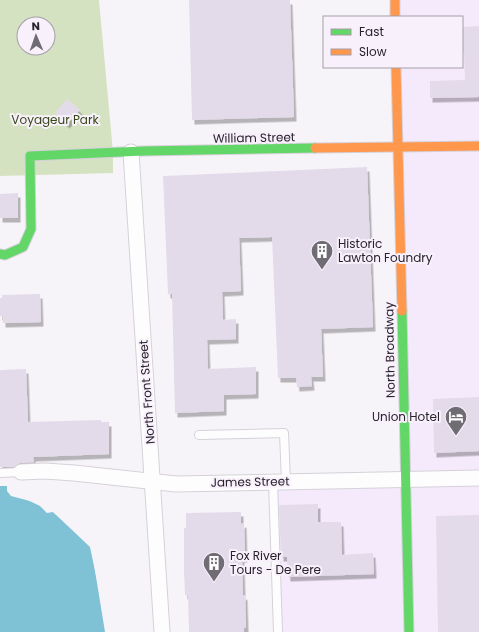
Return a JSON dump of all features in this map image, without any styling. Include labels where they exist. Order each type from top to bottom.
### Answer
[{"type":"main road","points":[[395,0],[395,16]]},
{"type":"main road","name":"North Broadway","points":[[396,68],[409,632]]},
{"type":"main road","name":"William Street","points":[[0,254],[5,254],[23,247],[31,229],[30,156],[131,152],[397,149],[479,146]]},
{"type":"street","name":"North Front Street","points":[[131,152],[162,632]]},
{"type":"street","name":"James Street","points":[[17,472],[74,473],[176,484],[479,478]]},
{"type":"lane","points":[[199,436],[284,432],[280,482],[277,584],[278,632]]},
{"type":"lane","points":[[0,473],[17,472]]},
{"type":"shaded area","points":[[395,0],[479,0],[479,632],[278,632],[273,482],[406,479],[396,68],[463,68],[463,16],[395,16]]},
{"type":"green space","name":"Voyageur Park","points":[[0,0],[99,0],[113,152],[113,173],[0,176]]},
{"type":"water","points":[[0,486],[7,486],[7,491],[51,510],[90,547],[108,632],[0,632]]},
{"type":"pier","points":[[9,485],[9,489],[19,495],[42,501],[52,508],[92,546],[100,576],[110,632],[105,632],[91,546],[53,512],[47,513],[40,506],[30,501],[11,496],[7,491],[7,486]]},
{"type":"building","points":[[189,0],[290,0],[294,117],[192,120]]},
{"type":"building","points":[[479,26],[479,97],[430,98],[430,81],[465,80],[463,27]]},
{"type":"building","points":[[67,99],[80,110],[67,124],[55,113]]},
{"type":"building","name":"Historic Lawton Foundry","points":[[367,167],[373,327],[321,329],[323,377],[311,377],[312,386],[297,387],[296,378],[278,378],[272,237],[239,238],[241,291],[222,292],[223,320],[236,319],[236,339],[207,340],[208,369],[256,367],[256,394],[224,395],[224,411],[175,413],[172,294],[168,294],[163,176]]},
{"type":"building","points":[[18,193],[18,218],[0,218],[0,194]]},
{"type":"building","points":[[40,294],[41,322],[3,323],[3,316],[0,316],[0,298],[2,298],[2,295]]},
{"type":"building","points":[[26,369],[28,422],[101,420],[101,422],[109,422],[109,454],[33,457],[34,462],[20,463],[14,467],[0,467],[0,370]]},
{"type":"building","name":"Union Hotel","points":[[479,397],[479,451],[434,453],[433,399]]},
{"type":"building","points":[[318,504],[318,522],[341,522],[342,555],[373,553],[374,574],[288,577],[287,557],[281,557],[279,505]]},
{"type":"building","name":"Fox River Tours - De Pere","points":[[241,512],[241,524],[244,523],[245,558],[242,558],[246,628],[244,628],[244,632],[189,632],[188,595],[185,595],[184,572],[184,528],[186,528],[186,513]]},
{"type":"building","points":[[479,515],[479,632],[438,632],[436,516]]},
{"type":"traffic: fast","points":[[0,254],[5,255],[23,247],[31,229],[30,156],[144,151],[315,148]]},
{"type":"traffic: fast","points":[[402,311],[409,632]]},
{"type":"traffic: slow","points":[[395,0],[395,16]]},
{"type":"traffic: slow","points":[[396,68],[402,311]]},
{"type":"traffic: slow","points":[[315,148],[479,146]]},
{"type":"place","name":"Historic Lawton Foundry","points":[[322,270]]},
{"type":"place","name":"Union Hotel","points":[[456,436]]},
{"type":"place","name":"Fox River Tours - De Pere","points":[[214,582]]}]
